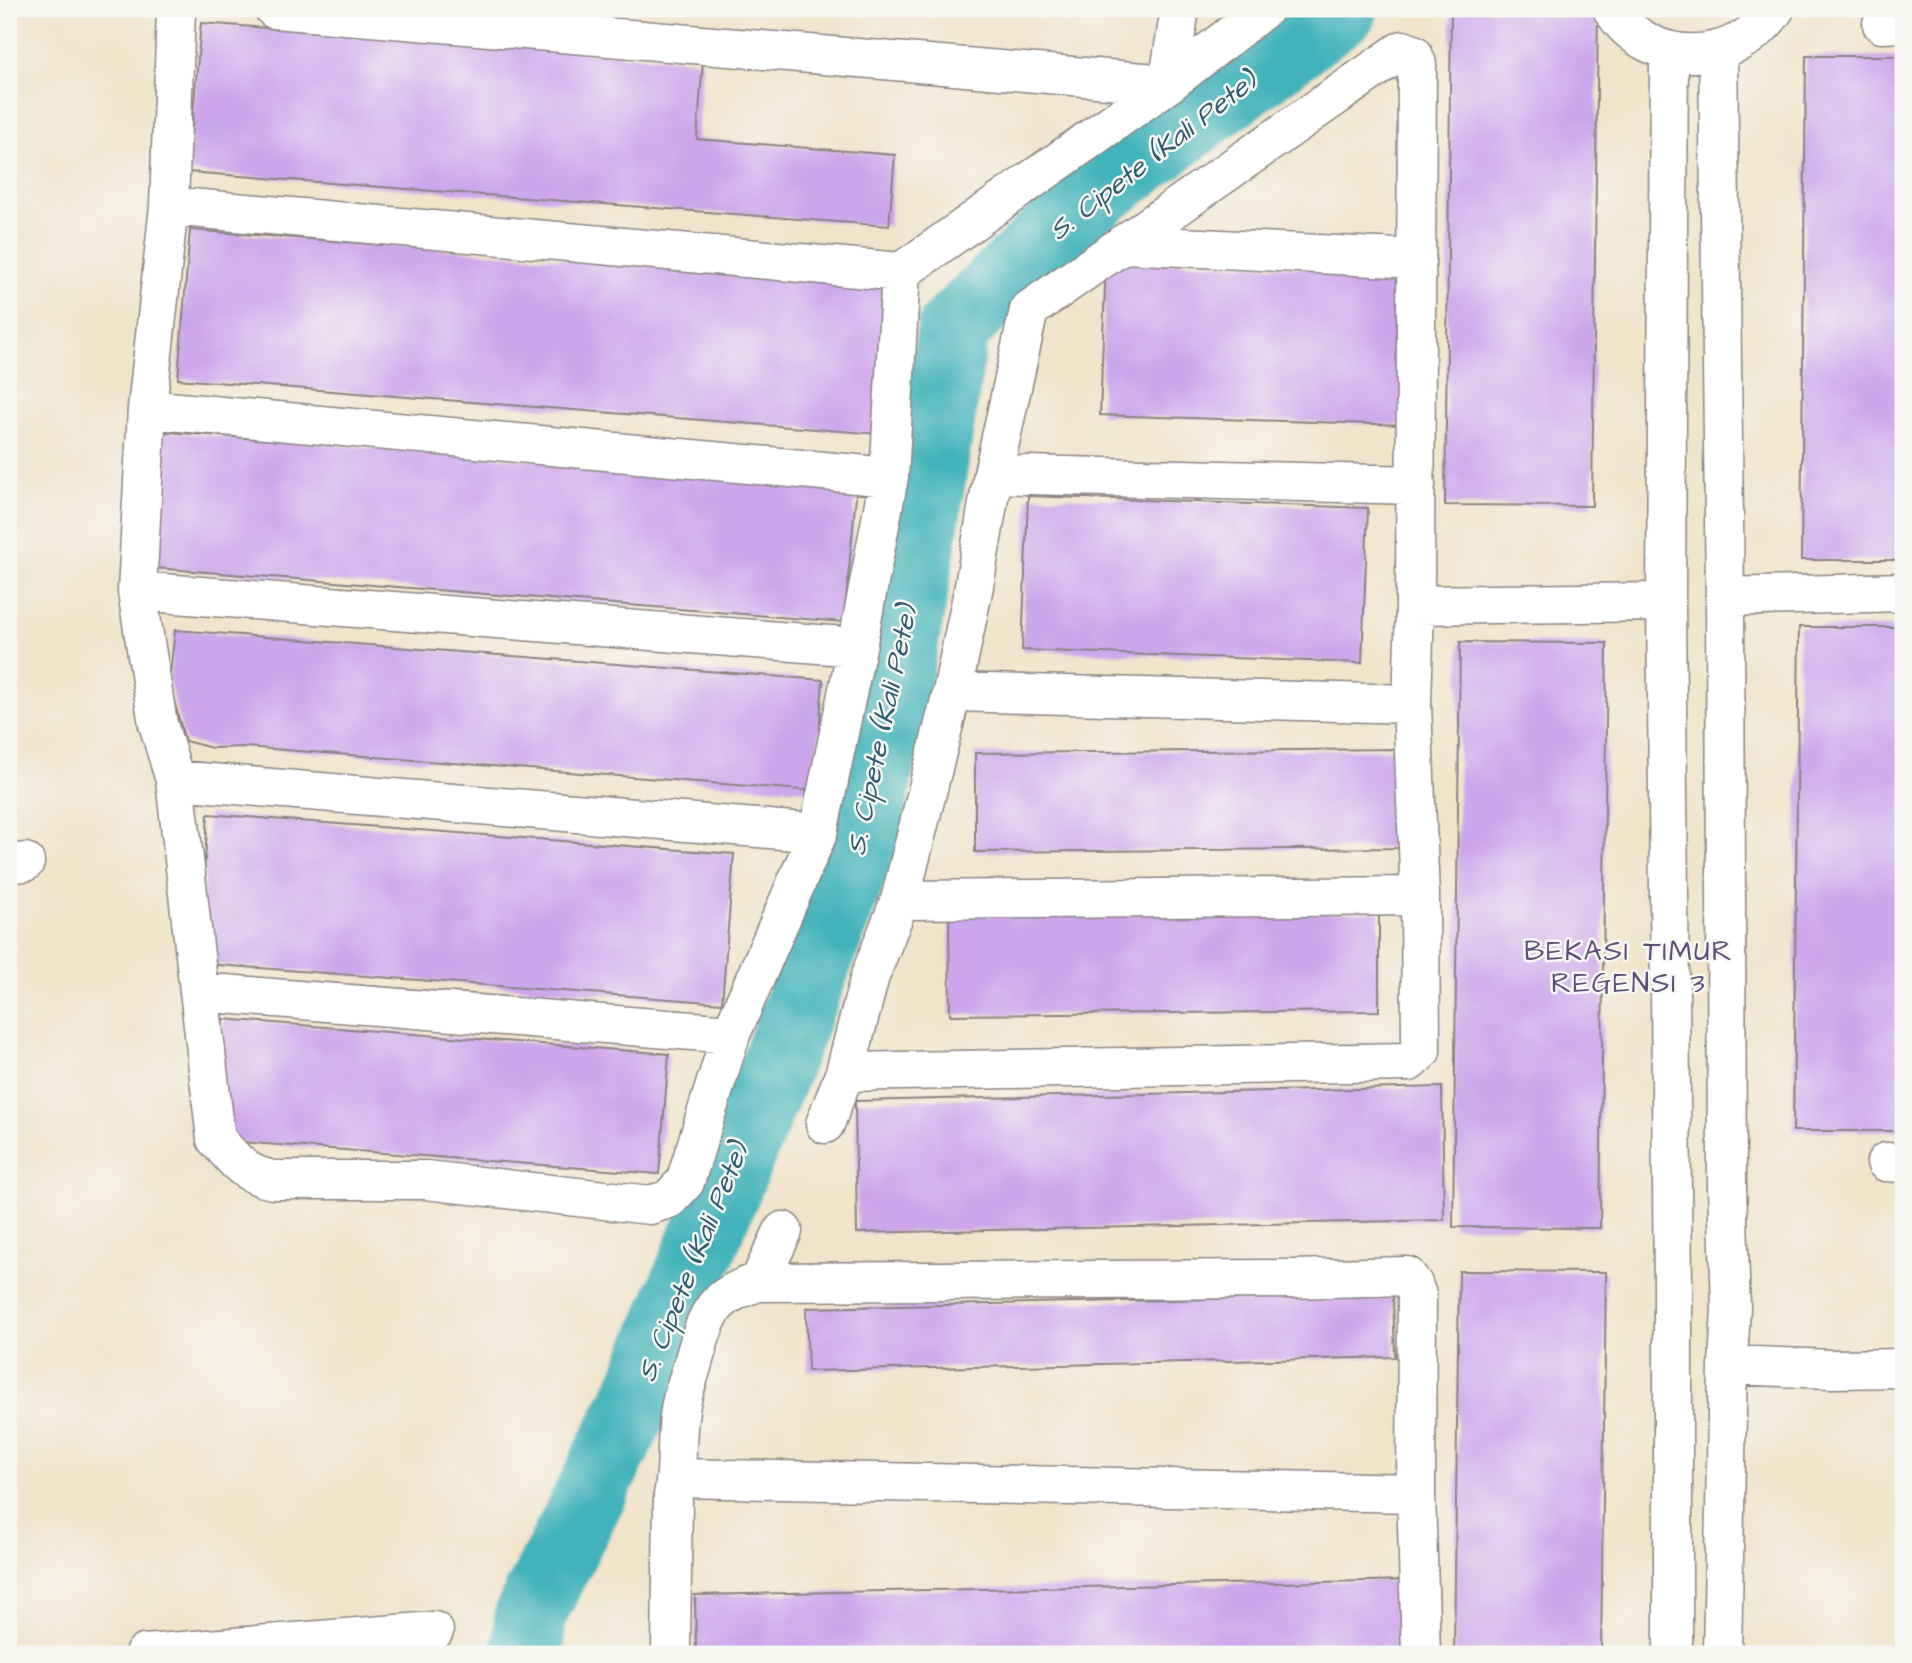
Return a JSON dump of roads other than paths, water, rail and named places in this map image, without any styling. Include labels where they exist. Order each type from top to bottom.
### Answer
[{"type":"street","points":[[176,9],[169,206],[148,409],[138,590],[158,724],[175,780],[216,1139],[253,1176],[273,1180],[426,1180],[650,1205],[669,1199],[685,1182],[731,1034],[818,834],[890,477],[901,272]]},
{"type":"street","points":[[274,9],[1168,84]]},
{"type":"street","points":[[1168,84],[1180,9]]},
{"type":"street","points":[[169,206],[901,272],[1168,84],[1264,9]]},
{"type":"street","points":[[1612,9],[1619,20],[1636,35],[1669,52],[1693,55],[1718,52],[1751,35],[1775,9]]},
{"type":"street","points":[[825,1124],[845,1072],[870,976],[900,900],[952,692],[993,474],[1029,310],[1404,50],[1413,54],[1417,64],[1416,485],[1412,704],[1420,896],[1421,1051],[1409,1062],[845,1072]]},
{"type":"street","points":[[1669,52],[1666,602],[1672,1188],[1673,1654]]},
{"type":"street","points":[[1718,52],[1725,597],[1727,1186],[1731,1308],[1722,1654]]},
{"type":"street","points":[[1123,244],[1416,259]]},
{"type":"street","points":[[148,409],[890,477]]},
{"type":"street","points":[[993,474],[1416,485]]},
{"type":"street","points":[[138,590],[857,647]]},
{"type":"street","points":[[1725,597],[1903,592]]},
{"type":"street","points":[[1415,605],[1666,602]]},
{"type":"street","points":[[952,692],[1412,704]]},
{"type":"street","points":[[175,780],[818,834]]},
{"type":"street","points":[[900,900],[1420,896]]},
{"type":"street","points":[[199,992],[731,1034]]},
{"type":"street","points":[[1672,1188],[1727,1186]]},
{"type":"street","points":[[760,1282],[783,1231]]},
{"type":"street","points":[[671,1654],[673,1495],[677,1478],[680,1409],[707,1317],[723,1298],[741,1287],[760,1282],[1406,1276],[1417,1295],[1416,1493],[1421,1654]]},
{"type":"street","points":[[1728,1365],[1831,1369],[1903,1368]]},
{"type":"street","points":[[677,1478],[1416,1493]]},
{"type":"street","points":[[144,1654],[434,1631]]},
{"type":"waterway","name":"S. Cipete (Kali Pete)","points":[[528,1654],[530,1615],[642,1391],[777,1063],[865,836],[914,584],[953,329],[1083,204],[1342,9]]},
{"type":"district","name":"BEKASI TIMUR REGENSI 3","points":[[1629,967]]}]
